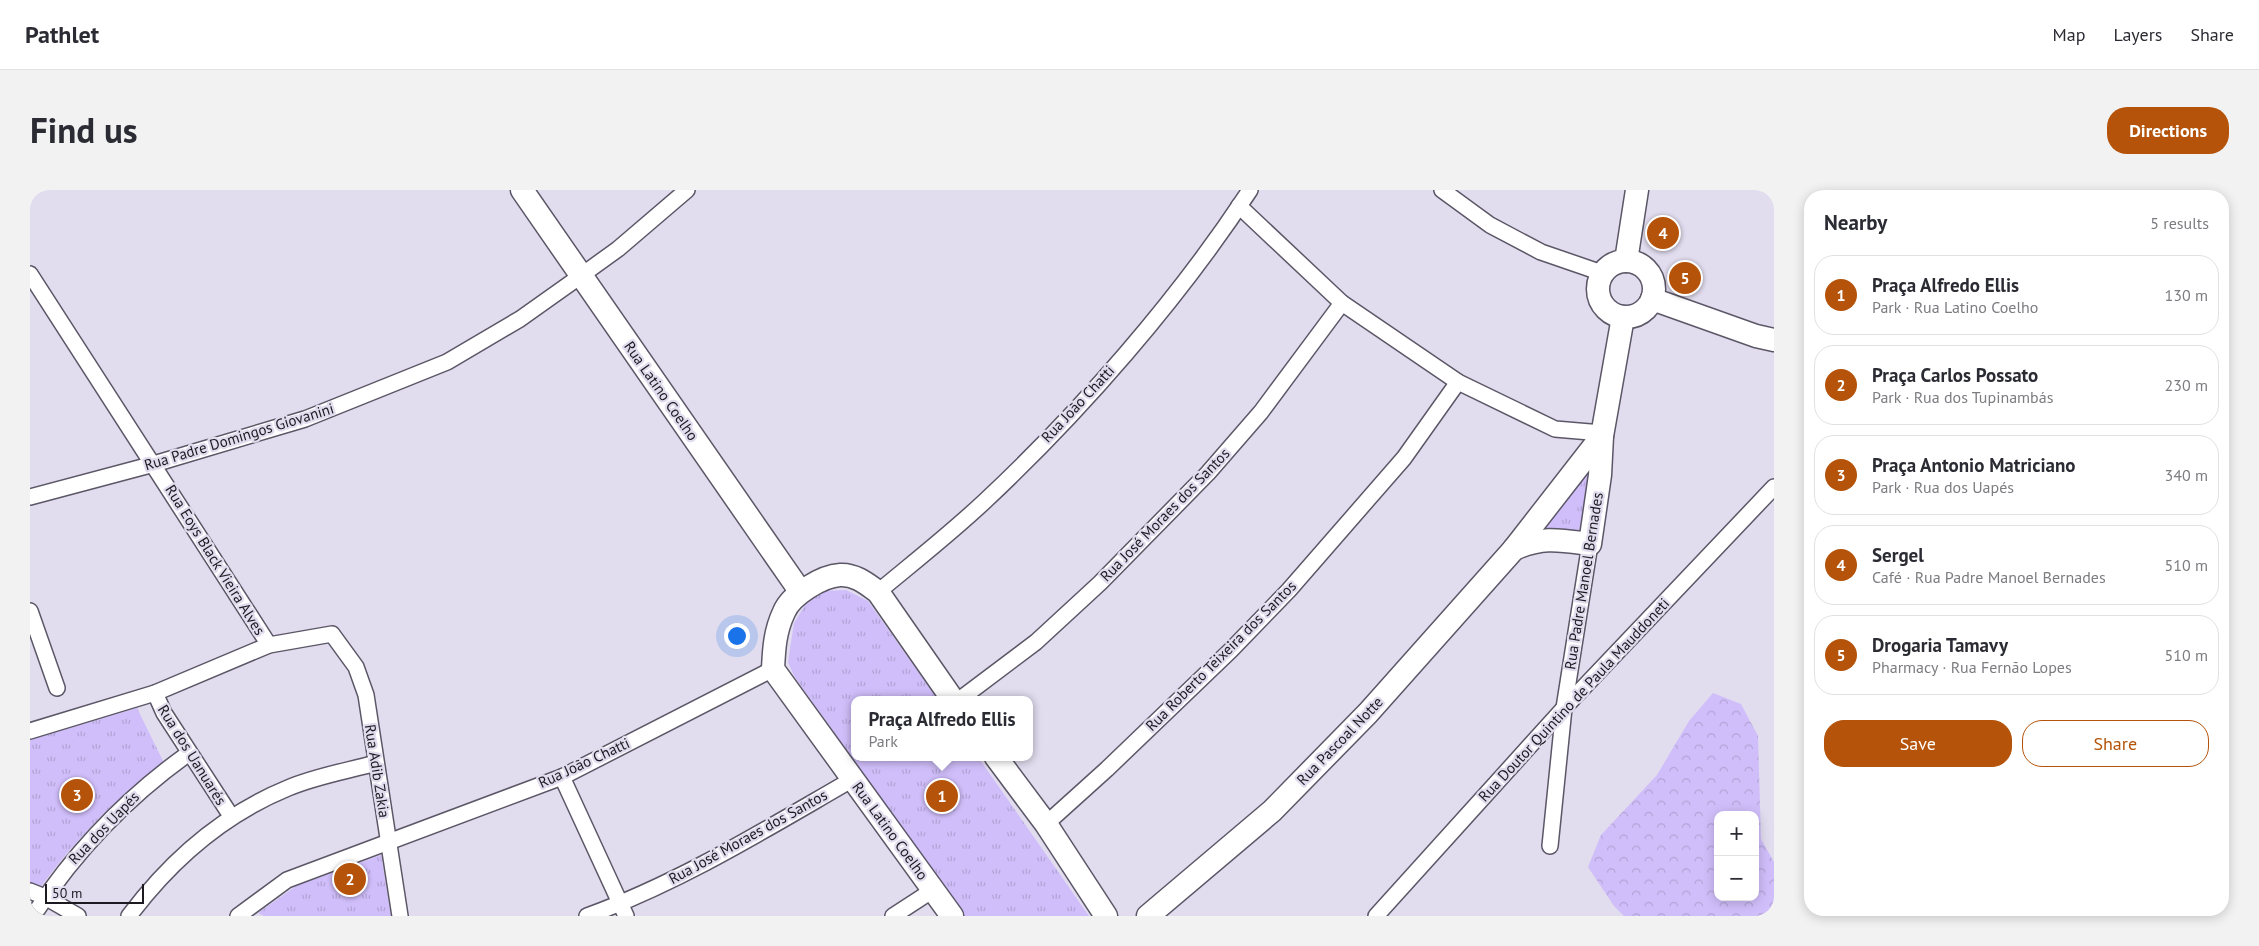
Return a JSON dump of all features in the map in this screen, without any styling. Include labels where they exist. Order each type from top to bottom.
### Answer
[{"type":"street","name":"Rua Latino Coelho","points":[[522,190],[800,591]]},
{"type":"street","name":"Rua Padre Domingos Giovanini","points":[[30,497],[154,464],[305,419],[447,362],[520,318],[582,275],[618,249],[687,190]]},
{"type":"street","name":"Rua João Chatti","points":[[878,592],[984,501],[1087,398],[1174,293],[1250,190]]},
{"type":"street","points":[[1442,190],[1490,225],[1540,252],[1602,273]]},
{"type":"street","points":[[1626,261],[1637,190]]},
{"type":"street","points":[[1239,206],[1342,303],[1458,382],[1555,429],[1602,434]]},
{"type":"street","points":[[1626,261],[1641,265],[1648,272],[1654,289],[1652,299],[1642,312],[1633,316],[1623,317],[1608,311],[1599,298],[1598,282],[1602,273],[1613,264],[1626,261]]},
{"type":"street","name":"Rua Eoys Black Vieira Alves","points":[[30,274],[269,645]]},
{"type":"street","points":[[1652,299],[1756,336],[1774,340]]},
{"type":"street","name":"Rua José Moraes dos Santos","points":[[964,696],[1036,642],[1100,582],[1208,473],[1261,412],[1342,303]]},
{"type":"street","name":"Rua Padre Manoel Bernades","points":[[1550,846],[1564,708],[1600,474],[1602,434],[1623,317]]},
{"type":"street","name":"Rua Roberto Teixeira dos Santos","points":[[1046,824],[1231,650],[1289,590],[1404,458],[1458,382]]},
{"type":"street","name":"Rua Pascoal Notte","points":[[1148,916],[1272,811],[1368,713],[1514,549],[1602,434]]},
{"type":"street","name":"Rua Doutor Quintino de Paula Mauddoneti","points":[[1376,916],[1564,708],[1774,487]]},
{"type":"street","name":"Rua Pascoal Notte","points":[[1514,549],[1530,542],[1548,539],[1590,544]]},
{"type":"street","points":[[773,668],[774,639],[785,610],[800,591],[840,575],[862,580],[878,592],[950,696]]},
{"type":"street","points":[[30,611],[57,688]]},
{"type":"street","name":"Rua Adib Zakia","points":[[269,645],[332,634],[356,667],[366,695],[400,916]]},
{"type":"street","points":[[30,731],[155,693],[269,645]]},
{"type":"street","name":"Rua Latino Coelho","points":[[773,668],[952,916]]},
{"type":"street","name":"Rua João Chatti","points":[[244,914],[287,880],[562,777],[773,668]]},
{"type":"street","name":"Rua dos Uanuarés","points":[[155,693],[164,713],[231,816]]},
{"type":"street","name":"Rua dos Uapés","points":[[33,916],[64,869],[100,828],[155,778],[189,753]]},
{"type":"street","points":[[999,761],[1046,824],[1106,916]]},
{"type":"street","points":[[129,916],[160,878],[194,844],[231,816],[288,788],[376,763]]},
{"type":"street","points":[[562,777],[624,910]]},
{"type":"street","name":"Rua José Moraes dos Santos","points":[[587,916],[624,910],[853,779]]},
{"type":"street","points":[[893,916],[933,890]]},
{"type":"street","points":[[30,891],[46,897],[78,916]]},
{"type":"green space","points":[[1575,470],[1598,474],[1588,543],[1532,540]]},
{"type":"green space","points":[[846,590],[868,601],[935,696],[851,696],[851,756],[794,676],[788,662],[794,623],[807,602],[824,591]]},
{"type":"green space","points":[[1713,693],[1741,704],[1758,736],[1761,839],[1774,862],[1774,906],[1761,916],[1624,916],[1614,906],[1588,867],[1601,835],[1657,775],[1689,721]]},
{"type":"green space","points":[[137,708],[164,763],[129,790],[97,820],[67,853],[40,888],[30,884],[30,740]]},
{"type":"green space","points":[[854,761],[981,761],[1089,916],[964,916]]},
{"type":"green space","points":[[381,855],[391,916],[264,916],[258,913],[296,886]]},
{"type":"place","name":"Sergel","points":[[1663,233]]},
{"type":"place","name":"Drogaria Tamavy","points":[[1685,278]]},
{"type":"place","name":"Praça Antonio Matriciano","points":[[77,795]]},
{"type":"place","name":"Praça Alfredo Ellis","points":[[942,796]]},
{"type":"place","name":"Praça Carlos Possato","points":[[350,879]]}]
